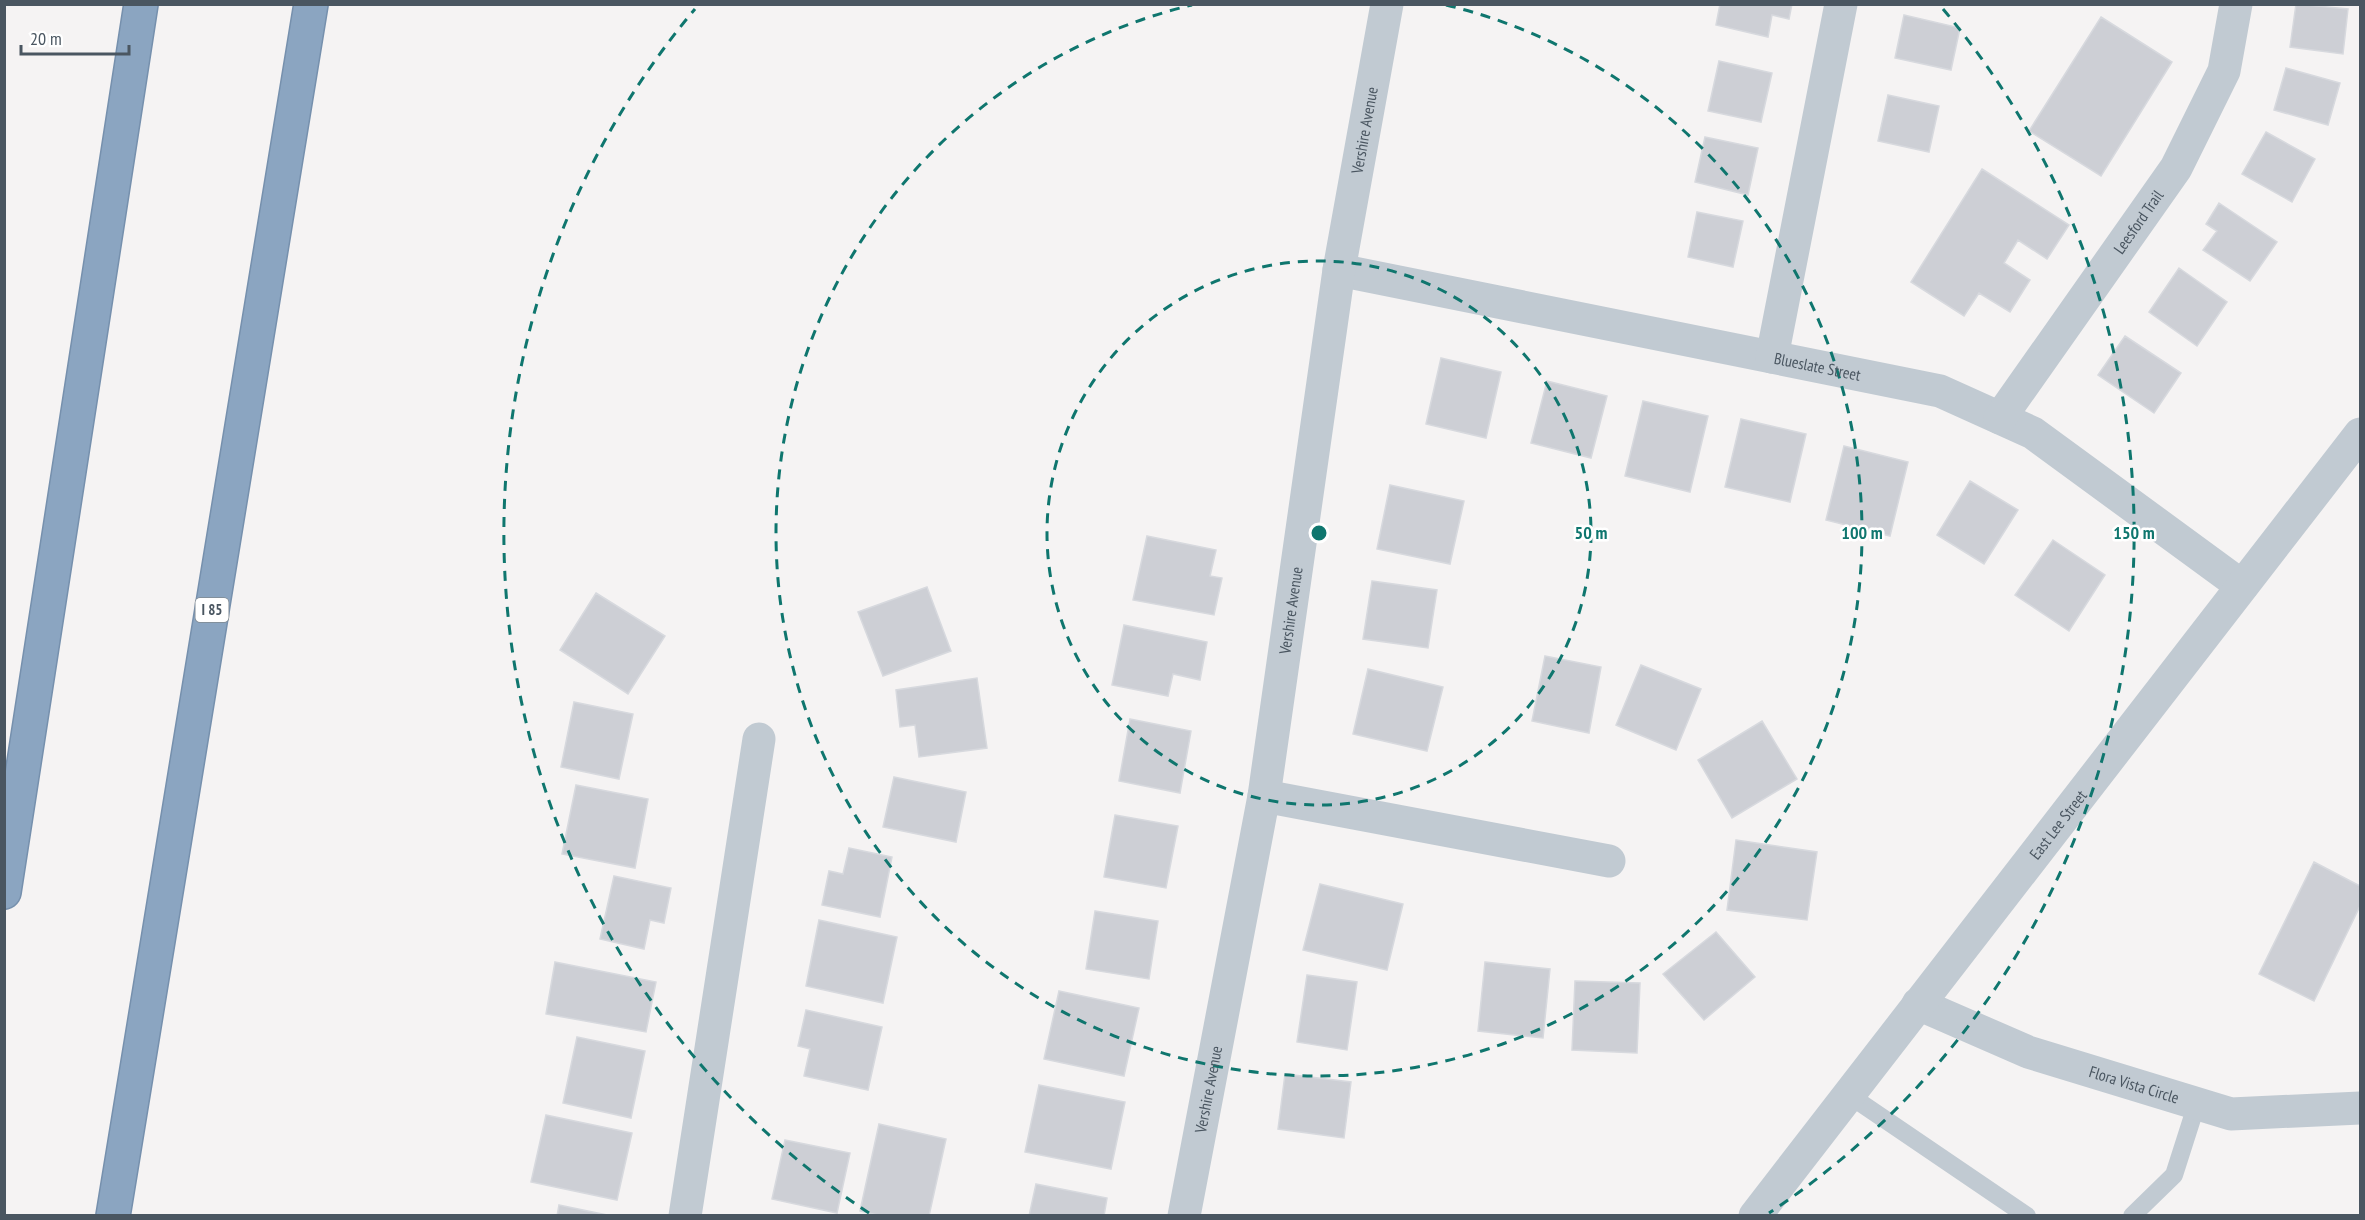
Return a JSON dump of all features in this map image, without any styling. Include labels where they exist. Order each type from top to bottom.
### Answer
[{"type":"highway","points":[[4,892],[141,4]]},
{"type":"highway","name":"I 85","points":[[113,1215],[311,4]]},
{"type":"street","name":"Vershire Avenue","points":[[1184,1215],[1264,796],[1339,270],[1388,4]]},
{"type":"street","points":[[1772,357],[1842,4]]},
{"type":"street","name":"Leesford Trail","points":[[2000,418],[2176,168],[2224,71],[2236,4]]},
{"type":"street","name":"Blueslate Street","points":[[1339,270],[1940,392],[2033,433],[2242,586]]},
{"type":"street","name":"East Lee Street","points":[[1755,1215],[2361,434]]},
{"type":"street","points":[[685,1215],[759,739]]},
{"type":"street","points":[[1264,796],[1609,861]]},
{"type":"street","name":"Flora Vista Circle","points":[[1918,1004],[2028,1052],[2231,1114],[2361,1108]]},
{"type":"lane","points":[[1849,1095],[2027,1215]]},
{"type":"lane","points":[[2132,1215],[2174,1175],[2197,1103]]},
{"type":"building","points":[[1720,4],[1792,4],[1789,19],[1772,15],[1768,37],[1716,25]]},
{"type":"building","points":[[2296,4],[2348,9],[2343,54],[2290,47]]},
{"type":"building","points":[[1904,15],[1960,28],[1951,70],[1895,58]]},
{"type":"building","points":[[2101,17],[2172,62],[2101,176],[2029,131]]},
{"type":"building","points":[[1719,61],[1772,73],[1761,122],[1708,111]]},
{"type":"building","points":[[2286,68],[2340,83],[2328,125],[2274,110]]},
{"type":"building","points":[[1888,95],[1939,106],[1929,152],[1878,141]]},
{"type":"building","points":[[2266,132],[2315,159],[2292,202],[2242,174]]},
{"type":"building","points":[[1705,137],[1758,148],[1748,195],[1695,182]]},
{"type":"building","points":[[1982,169],[2069,225],[2047,259],[2018,240],[2004,263],[2030,280],[2010,312],[1979,293],[1964,316],[1911,282]]},
{"type":"building","points":[[2219,203],[2277,242],[2250,281],[2203,250],[2217,231],[2206,224]]},
{"type":"building","points":[[1697,212],[1743,221],[1733,267],[1688,257]]},
{"type":"building","points":[[2179,268],[2227,302],[2197,346],[2149,312]]},
{"type":"building","points":[[2125,336],[2181,373],[2154,413],[2098,375]]},
{"type":"building","points":[[1441,358],[1501,372],[1486,438],[1426,424]]},
{"type":"building","points":[[1547,381],[1607,396],[1591,458],[1531,443]]},
{"type":"building","points":[[1643,401],[1708,416],[1690,492],[1625,476]]},
{"type":"building","points":[[1741,419],[1806,434],[1790,502],[1725,487]]},
{"type":"building","points":[[1844,446],[1908,462],[1890,536],[1826,520]]},
{"type":"building","points":[[1970,481],[2018,510],[1984,564],[1937,535]]},
{"type":"building","points":[[1390,485],[1464,501],[1450,564],[1377,549]]},
{"type":"building","points":[[1147,536],[1216,550],[1210,576],[1222,578],[1214,615],[1133,600]]},
{"type":"building","points":[[2053,540],[2105,575],[2069,631],[2015,595]]},
{"type":"building","points":[[1372,581],[1437,590],[1428,648],[1363,639]]},
{"type":"building","points":[[927,587],[951,651],[883,676],[858,612]]},
{"type":"building","points":[[596,593],[665,636],[628,694],[560,650]]},
{"type":"building","points":[[1124,625],[1207,642],[1200,680],[1173,674],[1168,696],[1112,685]]},
{"type":"building","points":[[1545,656],[1601,667],[1589,733],[1532,721]]},
{"type":"building","points":[[1641,665],[1701,689],[1676,750],[1616,725]]},
{"type":"building","points":[[1368,669],[1443,687],[1427,751],[1353,734]]},
{"type":"building","points":[[977,678],[987,748],[919,757],[915,725],[900,727],[896,690]]},
{"type":"building","points":[[574,702],[633,714],[619,779],[561,767]]},
{"type":"building","points":[[1130,719],[1191,731],[1180,793],[1119,781]]},
{"type":"building","points":[[1762,721],[1797,779],[1732,818],[1698,760]]},
{"type":"building","points":[[894,777],[966,792],[956,842],[883,827]]},
{"type":"building","points":[[576,785],[648,799],[635,868],[562,854]]},
{"type":"building","points":[[1115,815],[1178,826],[1166,888],[1104,877]]},
{"type":"building","points":[[1736,840],[1817,852],[1807,920],[1727,910]]},
{"type":"building","points":[[849,848],[892,857],[880,917],[822,905],[829,871],[843,874]]},
{"type":"building","points":[[2314,862],[2360,886],[2360,906],[2314,1001],[2259,974]]},
{"type":"building","points":[[614,876],[671,888],[664,923],[650,920],[644,949],[600,939]]},
{"type":"building","points":[[1320,884],[1403,904],[1387,970],[1303,950]]},
{"type":"building","points":[[1095,911],[1158,921],[1149,979],[1086,969]]},
{"type":"building","points":[[819,920],[897,937],[883,1003],[806,986]]},
{"type":"building","points":[[1716,932],[1755,977],[1704,1020],[1663,974]]},
{"type":"building","points":[[555,962],[656,982],[646,1032],[546,1014]]},
{"type":"building","points":[[1485,962],[1550,969],[1543,1038],[1478,1031]]},
{"type":"building","points":[[1307,975],[1357,982],[1347,1050],[1297,1042]]},
{"type":"building","points":[[1575,981],[1640,983],[1637,1053],[1572,1050]]},
{"type":"building","points":[[1059,991],[1139,1008],[1124,1076],[1044,1059]]},
{"type":"building","points":[[806,1010],[882,1027],[868,1090],[804,1076],[810,1049],[798,1046]]},
{"type":"building","points":[[577,1037],[645,1051],[631,1118],[563,1103]]},
{"type":"building","points":[[1285,1074],[1351,1082],[1344,1138],[1278,1129]]},
{"type":"building","points":[[1039,1085],[1125,1102],[1111,1169],[1025,1152]]},
{"type":"building","points":[[546,1115],[632,1133],[617,1200],[531,1182]]},
{"type":"building","points":[[879,1124],[946,1139],[929,1216],[882,1216],[860,1211]]},
{"type":"building","points":[[785,1140],[850,1153],[837,1213],[772,1199]]},
{"type":"building","points":[[1036,1184],[1107,1198],[1104,1216],[1029,1216]]},
{"type":"building","points":[[559,1205],[612,1216],[557,1216]]}]
